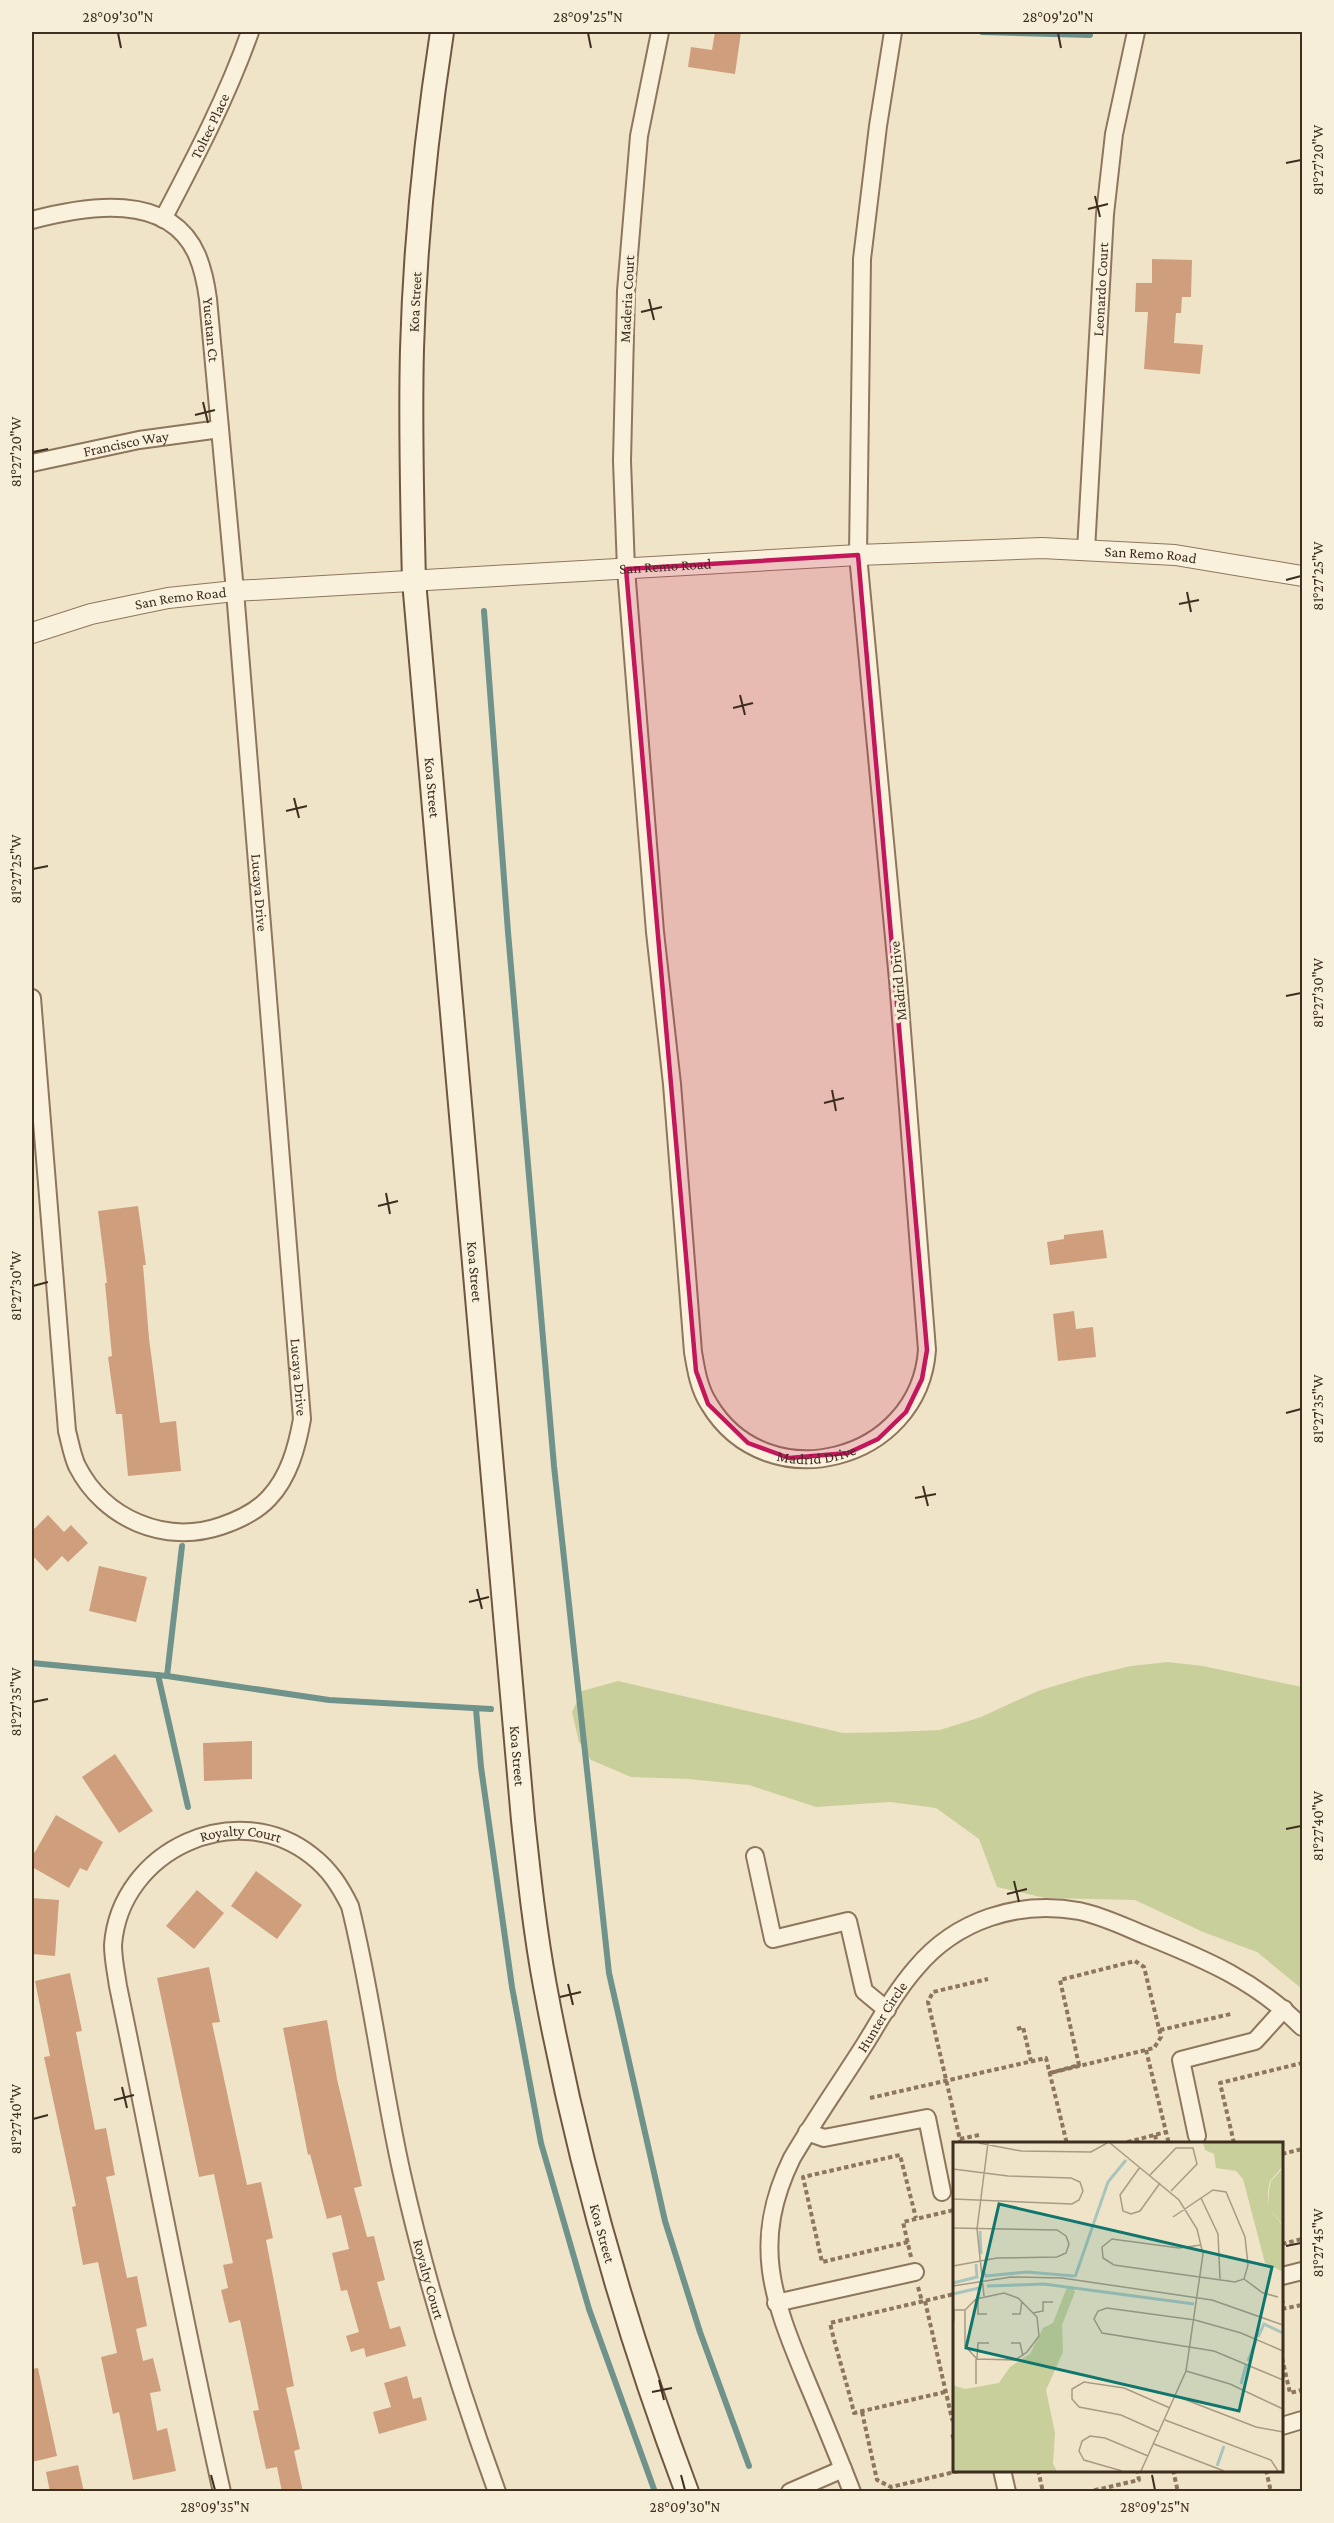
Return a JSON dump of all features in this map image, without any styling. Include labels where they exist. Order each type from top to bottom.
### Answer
[{"type":"main road","name":"Koa Street","points":[[442,32],[420,211],[412,349],[411,465],[414,581],[510,1681],[533,1908],[544,1984],[561,2066],[588,2180],[636,2347],[687,2492]]},
{"type":"street","name":"Toltec Place","points":[[163,219],[211,127],[238,67],[250,32]]},
{"type":"street","name":"Maderia Court","points":[[626,569],[622,461],[626,291],[639,136],[660,32]]},
{"type":"street","points":[[858,555],[862,259],[878,126],[893,32]]},
{"type":"street","name":"Leonardo Court","points":[[1086,550],[1105,214],[1114,134],[1136,32]]},
{"type":"street","name":"Yucatan Ct","points":[[32,220],[99,207],[149,212],[176,227],[196,253],[205,277],[235,591]]},
{"type":"street","name":"Francisco Way","points":[[32,463],[139,440],[220,429]]},
{"type":"street","name":"San Remo Road","points":[[32,633],[91,614],[168,598],[235,591],[858,555],[1042,548],[1086,550],[1175,555],[1302,576]]},
{"type":"street","name":"Madrid Drive","points":[[626,569],[654,920],[672,1084],[696,1371],[708,1404],[724,1424],[741,1438],[773,1454],[789,1458],[814,1459],[836,1456],[859,1449],[878,1439],[893,1426],[906,1412],[917,1392],[926,1363],[927,1350],[897,962],[858,555]]},
{"type":"street","name":"Lucaya Drive","points":[[32,998],[67,1431],[76,1464],[85,1479],[105,1502],[144,1527],[184,1533],[231,1522],[256,1509],[278,1486],[293,1457],[302,1419],[235,591]]},
{"type":"street","name":"Royalty Court","points":[[222,2492],[188,2344],[170,2242],[118,1986],[113,1946],[115,1931],[128,1898],[145,1871],[176,1848],[199,1838],[236,1831],[274,1837],[310,1854],[327,1869],[350,1906],[402,2172],[421,2252],[476,2434],[497,2492]]},
{"type":"street","points":[[755,1856],[773,1939],[848,1921],[864,1991],[886,2010]]},
{"type":"street","name":"Hunter Circle","points":[[852,2492],[776,2303],[769,2265],[773,2217],[785,2173],[807,2132],[916,1967],[958,1931],[1007,1912],[1048,1908],[1091,1914],[1204,1959],[1247,1982],[1284,2009],[1302,2027]]},
{"type":"street","points":[[1197,2136],[1180,2060],[1255,2041],[1284,2009]]},
{"type":"street","points":[[807,2132],[824,2139],[927,2118],[942,2192]]},
{"type":"street","points":[[1283,2276],[1302,2271]]},
{"type":"street","points":[[776,2303],[915,2272]]},
{"type":"street","points":[[1283,2425],[1302,2420]]},
{"type":"street","points":[[790,2492],[843,2469]]},
{"type":"street","points":[[1002,2472],[1007,2492]]},
{"type":"path","points":[[1135,1961],[1144,1967],[1161,2037],[1154,2048],[1050,2073],[1078,2065],[1060,1980],[1135,1961]]},
{"type":"path","points":[[979,2134],[960,2141],[928,2002],[933,1992],[988,1979]]},
{"type":"path","points":[[1160,2030],[1231,2014]]},
{"type":"path","points":[[1017,2029],[1023,2027],[1031,2061]]},
{"type":"path","points":[[1146,2050],[1168,2142]]},
{"type":"path","points":[[870,2098],[1046,2058],[1066,2142]]},
{"type":"path","points":[[1233,2142],[1220,2083],[1302,2063]]},
{"type":"path","points":[[1128,2142],[1166,2132]]},
{"type":"path","points":[[1155,2135],[1157,2142]]},
{"type":"path","points":[[1283,2154],[1302,2149]]},
{"type":"path","points":[[908,2242],[822,2262],[803,2178],[900,2154],[916,2218]]},
{"type":"path","points":[[953,2210],[903,2222],[945,2391],[953,2414]]},
{"type":"path","points":[[1283,2244],[1302,2239]]},
{"type":"path","points":[[945,2391],[854,2413],[844,2369],[838,2362],[830,2323],[953,2294]]},
{"type":"path","points":[[1283,2309],[1302,2305]]},
{"type":"path","points":[[1283,2366],[1290,2393],[1302,2390]]},
{"type":"path","points":[[862,2412],[877,2480],[891,2487],[955,2472]]},
{"type":"path","points":[[1038,2472],[1043,2492]]},
{"type":"path","points":[[1087,2492],[1139,2480],[1137,2472]]},
{"type":"path","points":[[1173,2472],[1178,2492]]},
{"type":"path","points":[[1266,2472],[1270,2492]]},
{"type":"path","points":[[1113,2486],[1115,2492]]},
{"type":"highlighted area","points":[[858,555],[927,1350],[922,1379],[906,1412],[878,1439],[848,1453],[789,1458],[748,1443],[708,1404],[696,1371],[626,569]]},
{"type":"green space","points":[[1168,1662],[1203,1666],[1302,1687],[1302,1989],[1257,1952],[1203,1932],[1135,1900],[1045,1898],[997,1887],[979,1839],[936,1808],[890,1802],[816,1807],[749,1785],[688,1779],[631,1777],[591,1760],[579,1742],[572,1712],[582,1691],[618,1681],[843,1733],[940,1730],[981,1717],[1038,1691],[1084,1677],[1131,1666]]},
{"type":"building","points":[[715,32],[741,32],[735,74],[688,67],[691,47],[712,50]]},
{"type":"building","points":[[1152,259],[1192,260],[1191,297],[1182,297],[1181,313],[1176,313],[1174,343],[1203,345],[1200,374],[1144,369],[1148,312],[1135,312],[1136,283],[1152,283]]},
{"type":"building","points":[[138,1206],[146,1265],[143,1265],[149,1338],[160,1423],[176,1421],[181,1471],[128,1476],[122,1414],[116,1414],[108,1357],[112,1356],[105,1283],[107,1283],[98,1211]]},
{"type":"building","points":[[1103,1230],[1107,1258],[1050,1265],[1047,1242],[1064,1239],[1064,1235]]},
{"type":"building","points":[[1074,1311],[1076,1329],[1093,1327],[1096,1357],[1058,1361],[1053,1314]]},
{"type":"building","points":[[48,1515],[64,1532],[71,1525],[88,1543],[68,1562],[62,1556],[47,1571],[32,1555],[32,1531]]},
{"type":"building","points":[[99,1566],[147,1577],[136,1622],[89,1611]]},
{"type":"building","points":[[252,1741],[252,1779],[204,1781],[203,1743]]},
{"type":"building","points":[[115,1754],[153,1811],[119,1833],[82,1777]]},
{"type":"building","points":[[56,1815],[103,1842],[87,1871],[80,1868],[69,1888],[32,1867],[32,1857]]},
{"type":"building","points":[[256,1871],[302,1905],[277,1939],[231,1906]]},
{"type":"building","points":[[197,1890],[224,1913],[194,1949],[166,1926]]},
{"type":"building","points":[[32,1898],[59,1900],[55,1956],[32,1954]]},
{"type":"building","points":[[209,1967],[220,2022],[212,2023],[247,2185],[261,2182],[273,2238],[266,2240],[294,2386],[286,2388],[300,2449],[294,2451],[303,2492],[282,2492],[277,2467],[266,2469],[253,2411],[259,2410],[240,2320],[229,2323],[221,2290],[228,2288],[223,2265],[233,2263],[214,2174],[199,2177],[157,1978]]},
{"type":"building","points":[[70,1973],[82,2031],[76,2032],[95,2130],[106,2128],[115,2175],[106,2177],[127,2278],[137,2276],[147,2326],[136,2329],[143,2361],[153,2358],[161,2391],[150,2393],[157,2431],[167,2428],[176,2471],[133,2480],[119,2412],[113,2414],[101,2357],[117,2353],[98,2262],[83,2265],[72,2207],[76,2206],[44,2057],[50,2056],[35,1981]]},
{"type":"building","points":[[327,2020],[337,2079],[362,2186],[354,2188],[367,2237],[374,2236],[385,2280],[377,2282],[390,2329],[400,2326],[406,2346],[366,2357],[364,2348],[351,2352],[346,2336],[359,2332],[347,2290],[341,2291],[332,2253],[349,2249],[341,2215],[327,2219],[310,2154],[308,2155],[283,2028]]},
{"type":"building","points":[[38,2368],[57,2456],[32,2462],[32,2369]]},
{"type":"building","points":[[407,2376],[413,2399],[421,2397],[427,2420],[379,2434],[373,2412],[391,2407],[384,2383]]},
{"type":"building","points":[[78,2465],[84,2492],[50,2492],[46,2472]]},
{"type":"waterway","points":[[982,32],[1090,35]]},
{"type":"waterway","points":[[484,611],[508,932],[554,1466],[609,1973],[665,2221],[700,2332],[749,2466]]},
{"type":"waterway","points":[[167,1676],[182,1546]]},
{"type":"waterway","points":[[32,1663],[167,1676],[329,1700],[491,1709]]},
{"type":"waterway","points":[[158,1675],[188,1807]]},
{"type":"waterway","points":[[476,1709],[481,1767],[512,1987],[541,2143],[589,2309],[655,2492]]}]
